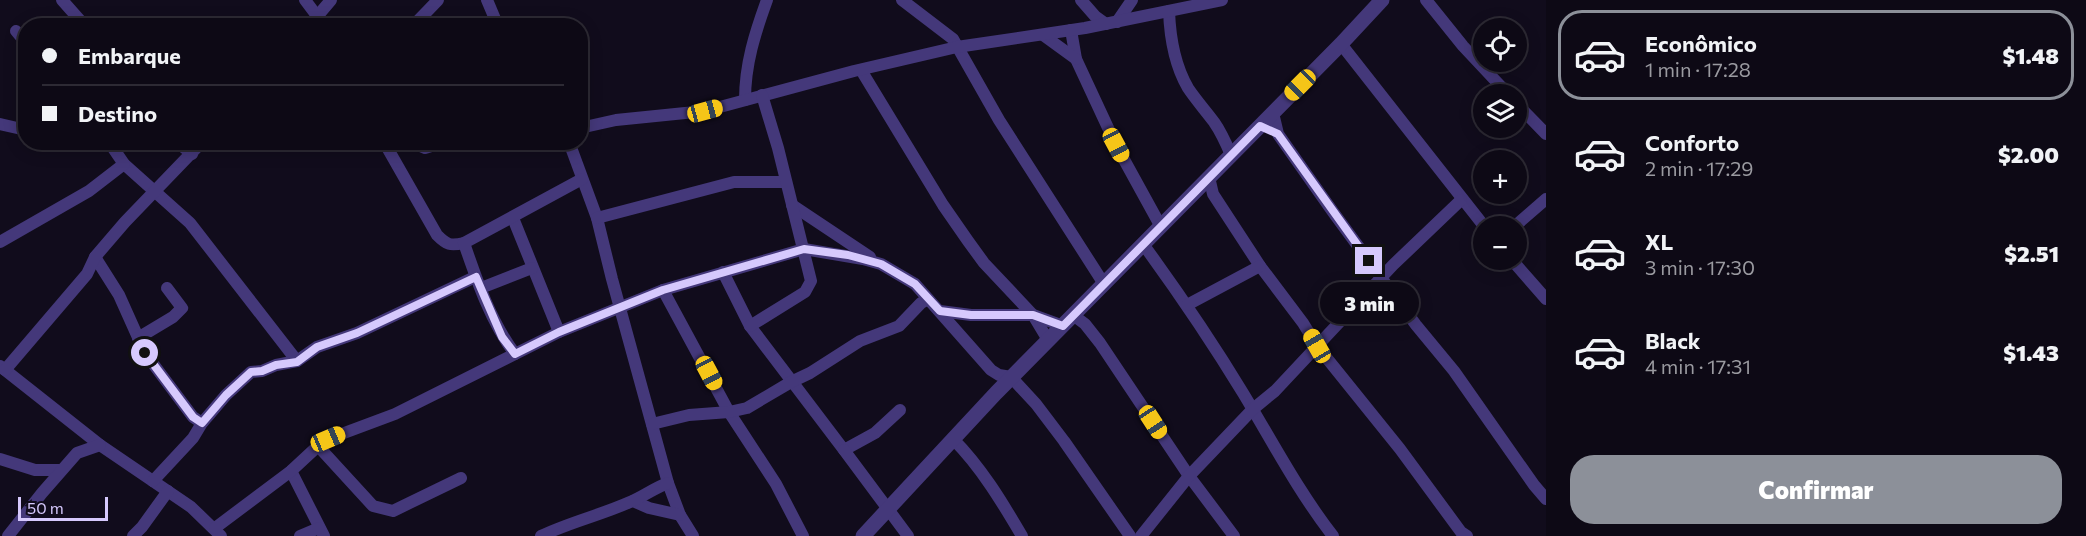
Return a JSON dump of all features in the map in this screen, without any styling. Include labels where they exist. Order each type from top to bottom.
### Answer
[{"type":"street","points":[[62,0],[78,18]]},
{"type":"street","points":[[305,0],[312,18]]},
{"type":"street","points":[[316,18],[331,0]]},
{"type":"street","points":[[421,18],[438,0]]},
{"type":"street","points":[[487,0],[495,18]]},
{"type":"street","points":[[745,100],[746,77],[752,43],[767,0]]},
{"type":"street","points":[[902,0],[946,33],[957,47],[999,120],[1104,284]]},
{"type":"street","points":[[1080,0],[1095,16],[1112,23]]},
{"type":"street","points":[[1080,0],[1085,28]]},
{"type":"street","points":[[1112,23],[1132,0]]},
{"type":"street","points":[[588,126],[616,120],[705,111],[957,47],[1085,28],[1172,7],[1222,0]]},
{"type":"street","points":[[863,536],[1011,377],[1160,225],[1208,186],[1231,155],[1382,0]]},
{"type":"street","points":[[1425,0],[1499,84]]},
{"type":"street","points":[[1172,7],[1170,34],[1182,75],[1194,97],[1216,126],[1231,155]]},
{"type":"street","points":[[1071,30],[1076,58],[1116,145],[1160,225]]},
{"type":"street","points":[[1043,35],[1076,58]]},
{"type":"street","points":[[1341,44],[1475,216]]},
{"type":"street","points":[[861,70],[943,205],[984,263],[1033,315],[1048,340]]},
{"type":"street","points":[[750,326],[805,292],[811,282],[778,148],[762,95]]},
{"type":"street","points":[[1273,113],[1278,134],[1381,279],[1454,371],[1546,499]]},
{"type":"street","points":[[1527,114],[1546,134]]},
{"type":"street","points":[[0,124],[18,128]]},
{"type":"street","points":[[1260,126],[1278,134]]},
{"type":"street","points":[[114,150],[124,164],[190,223],[204,239],[297,362]]},
{"type":"street","points":[[187,150],[192,154]]},
{"type":"street","points":[[195,150],[95,257],[87,274],[3,368],[100,445],[197,512],[218,532],[318,446],[348,430],[395,414],[559,332],[663,290],[804,249],[848,255],[881,264]]},
{"type":"street","points":[[389,150],[437,235],[446,244],[452,246],[464,243],[513,218],[582,179]]},
{"type":"street","points":[[572,150],[597,218],[668,483],[680,515],[693,536]]},
{"type":"street","points":[[0,242],[89,191],[124,164]]},
{"type":"street","points":[[597,218],[734,182],[786,182]]},
{"type":"street","points":[[1208,186],[1260,266],[1303,323],[1317,346],[1400,450],[1461,532],[1467,536]]},
{"type":"street","points":[[1526,216],[1546,199]]},
{"type":"street","points":[[1141,536],[1189,476],[1461,200]]},
{"type":"street","points":[[792,205],[915,284],[991,370],[999,375],[1011,377],[1065,441],[1130,536]]},
{"type":"street","points":[[513,218],[559,332]]},
{"type":"street","points":[[464,243],[509,357]]},
{"type":"street","points":[[1143,244],[1187,305],[1299,486],[1333,536]]},
{"type":"street","points":[[95,257],[119,295],[145,353],[193,417],[202,423]]},
{"type":"street","points":[[1187,305],[1260,266]]},
{"type":"street","points":[[153,481],[193,438],[202,423],[226,395],[251,372],[297,362],[317,347],[357,333],[478,282],[532,268]]},
{"type":"street","points":[[1521,270],[1546,299]]},
{"type":"street","points":[[723,272],[750,326],[908,536]]},
{"type":"street","points":[[138,338],[173,317],[182,308],[167,288]]},
{"type":"street","points":[[663,290],[729,412],[776,484],[803,536]]},
{"type":"street","points":[[652,424],[689,415],[729,412],[747,408],[810,373],[860,341],[899,326],[921,303],[928,299]]},
{"type":"street","points":[[940,311],[971,315],[1033,315],[1085,324],[1189,476],[1234,536]]},
{"type":"street","points":[[1303,323],[1329,332]]},
{"type":"street","points":[[844,450],[875,433],[900,410]]},
{"type":"street","points":[[77,453],[79,428]]},
{"type":"street","points":[[953,439],[968,453],[993,488],[1022,536]]},
{"type":"street","points":[[8,536],[77,453],[100,445]]},
{"type":"street","points":[[318,446],[373,506],[393,511],[461,478]]},
{"type":"street","points":[[0,459],[35,470],[61,470]]},
{"type":"street","points":[[35,470],[42,493]]},
{"type":"street","points":[[291,471],[321,532],[300,536]]},
{"type":"street","points":[[541,536],[575,521],[633,501],[668,483]]},
{"type":"street","points":[[133,536],[168,491]]},
{"type":"street","points":[[633,501],[649,508],[680,515]]},
{"type":"route","points":[[145,353],[193,417],[202,423],[226,395],[251,372],[297,362],[317,347],[357,333],[476,277],[502,337],[515,354],[559,332],[663,290],[804,249],[848,255],[881,264],[915,284],[940,311],[971,315],[1033,315],[1052,320],[1063,326],[1260,126],[1278,134],[1369,261]]}]
